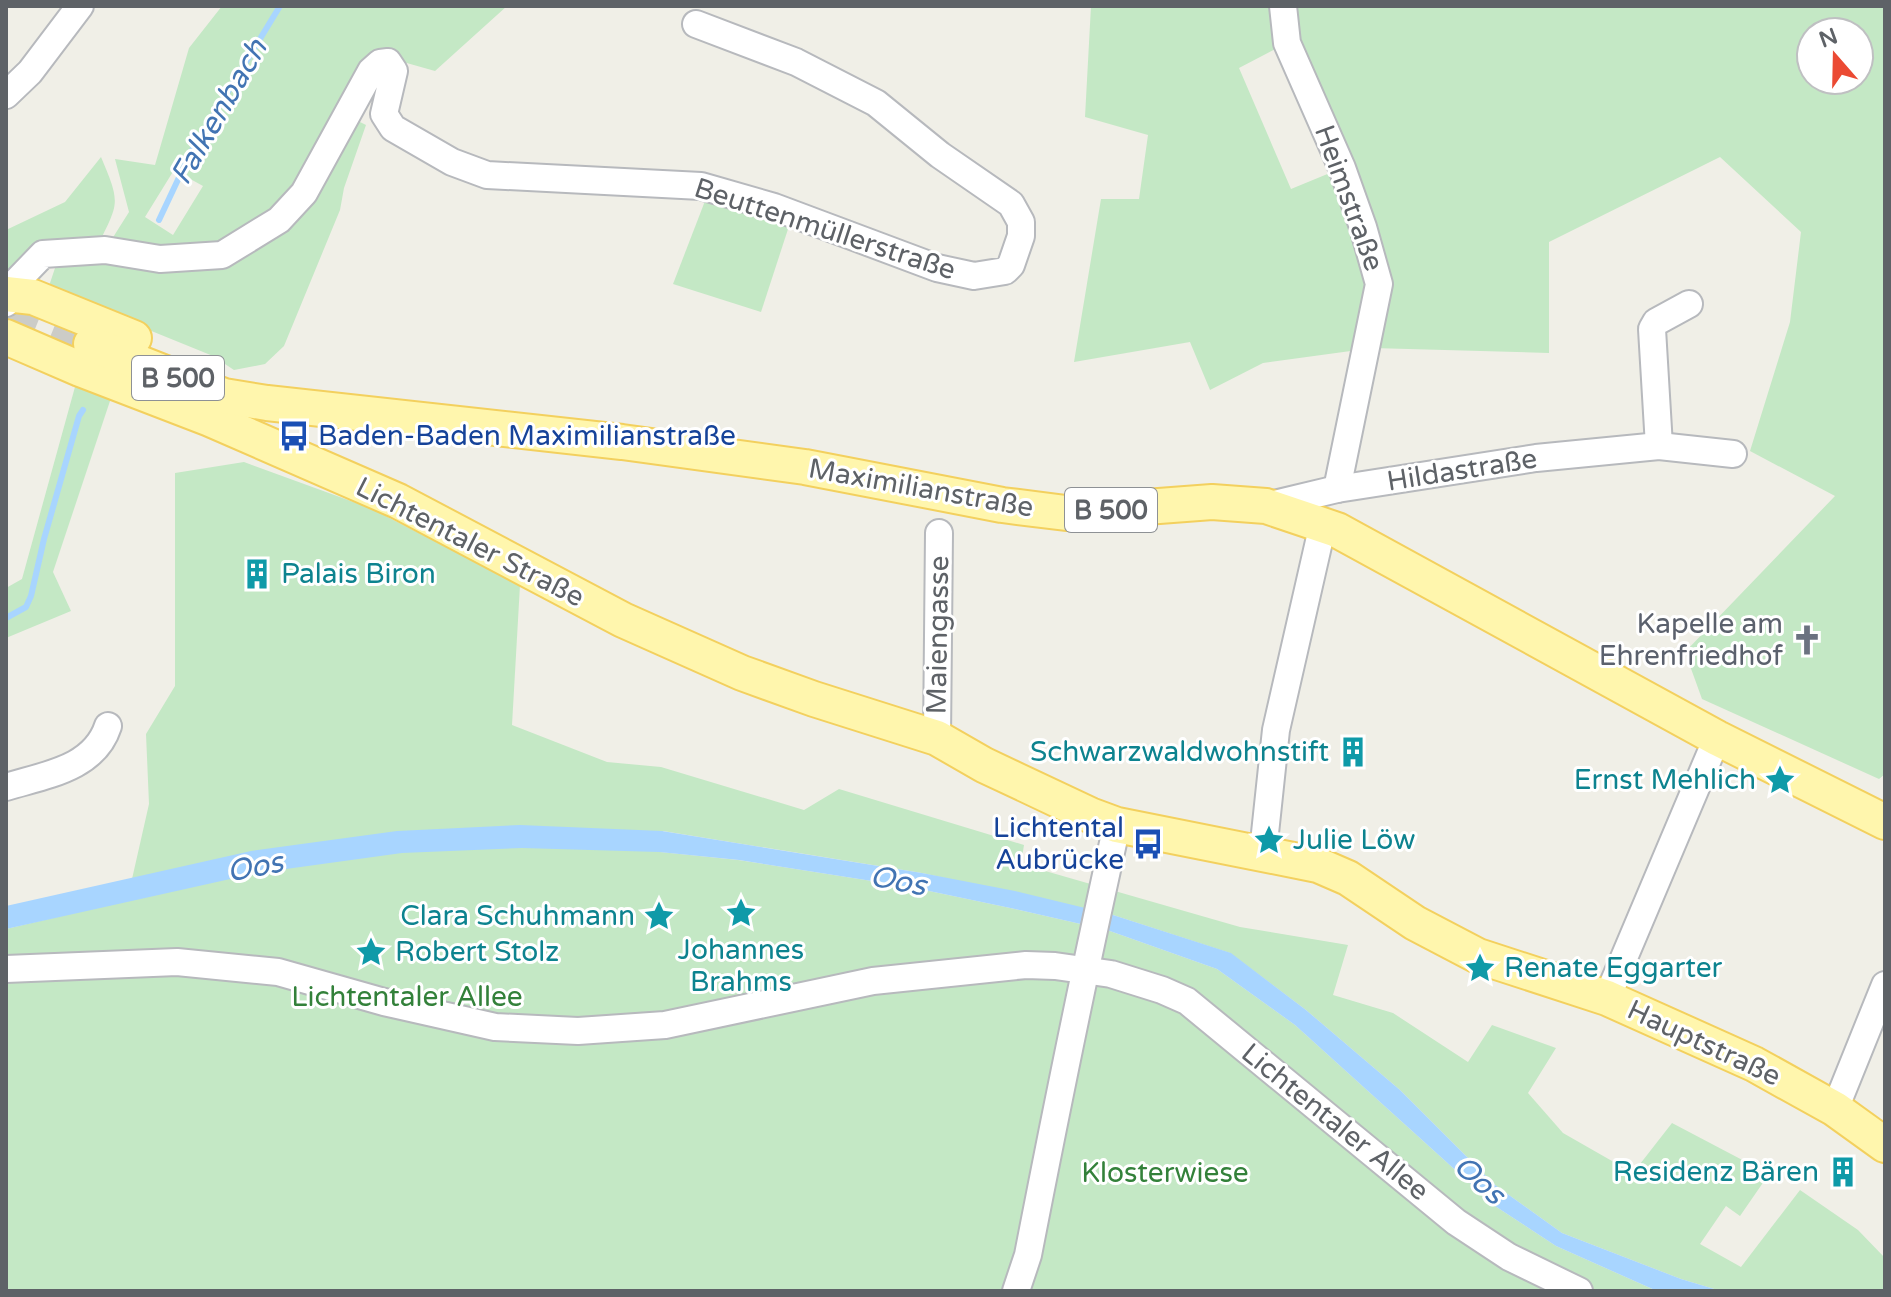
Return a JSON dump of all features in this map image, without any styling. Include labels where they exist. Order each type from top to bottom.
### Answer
[{"type":"main road","name":"Maximilianstraße","points":[[7,297],[33,297],[209,368],[267,403]]},
{"type":"main road","name":"Lichtentaler Straße","points":[[6,337],[210,419],[398,501],[623,620],[742,673],[937,738]]},
{"type":"main road","name":"Maximilianstraße","points":[[91,344],[224,396],[698,452],[805,467],[1002,505],[1066,513],[1212,502],[1266,506],[1323,524],[1717,738],[1885,822]]},
{"type":"main road","name":"Hauptstraße","points":[[937,738],[984,765],[1117,825],[1318,865],[1348,878],[1415,923],[1478,956],[1607,998],[1754,1064],[1835,1109],[1885,1145]]},
{"type":"street","points":[[6,95],[30,72],[80,6]]},
{"type":"street","name":"Heimstraße","points":[[1283,6],[1287,43],[1342,168],[1379,284],[1337,489]]},
{"type":"street","name":"Beuttenmüllerstraße","points":[[7,297],[29,266],[43,254],[105,250],[160,259],[199,258],[222,255],[251,239],[279,220],[304,193],[371,71],[380,63],[388,62],[394,71],[384,114],[393,128],[452,162],[487,175],[701,186],[774,207],[937,268],[974,276],[1005,271],[1011,265],[1021,236],[1021,222],[1011,204],[940,155],[876,103],[796,62],[696,24]]},
{"type":"street","points":[[1659,446],[1652,329],[1656,322],[1689,304]]},
{"type":"street","name":"Hildastraße","points":[[1266,506],[1337,489],[1536,458],[1659,446],[1733,454]]},
{"type":"street","points":[[1263,852],[1276,730],[1323,524]]},
{"type":"street","name":"Maiengasse","points":[[937,738],[939,533]]},
{"type":"street","points":[[6,787],[81,763],[104,740],[108,726]]},
{"type":"street","points":[[1607,998],[1717,738]]},
{"type":"street","points":[[1016,1291],[1028,1255],[1084,969],[1117,825]]},
{"type":"street","name":"Lichtentaler Allee","points":[[6,969],[177,962],[278,972],[384,1002],[495,1027],[578,1031],[665,1025],[904,977],[1026,965],[1084,969],[1137,981],[1187,1001],[1456,1222],[1509,1257],[1579,1291]]},
{"type":"street","points":[[1835,1109],[1885,985]]},
{"type":"green space","points":[[222,6],[507,6],[435,71],[389,58],[344,114],[366,125],[344,188],[340,210],[284,346],[265,364],[234,370],[213,356],[48,289],[56,265],[105,250],[129,212],[115,159],[155,165],[189,48]],"holes":[[[174,170],[203,186],[173,235],[145,217]]]},
{"type":"green space","points":[[1091,6],[1272,6],[1270,17],[1287,43],[1239,68],[1291,189],[1342,168],[1371,289],[1358,350],[1263,363],[1210,390],[1190,342],[1074,362],[1101,199],[1139,199],[1148,135],[1085,117]]},
{"type":"green space","points":[[1293,6],[1885,6],[1885,774],[1879,779],[1702,699],[1685,652],[1835,496],[1750,451],[1790,322],[1801,232],[1720,157],[1549,242],[1549,353],[1372,348],[1385,282],[1289,42]]},
{"type":"green space","points":[[101,157],[115,203],[97,247],[34,251],[6,288],[6,230],[65,202]]},
{"type":"green space","points":[[705,201],[790,223],[761,312],[673,284]]},
{"type":"green space","points":[[78,376],[113,392],[53,572],[71,611],[6,638],[6,588],[22,579]]},
{"type":"green space","name":"Lichtentaler Allee","points":[[244,462],[370,508],[520,585],[512,725],[607,762],[661,767],[804,810],[839,789],[1024,845],[1021,864],[1240,927],[1348,945],[1333,995],[1393,1013],[1468,1062],[1492,1025],[1556,1048],[1528,1093],[1563,1133],[1633,1173],[1672,1123],[1769,1174],[1740,1216],[1726,1206],[1700,1244],[1741,1267],[1800,1190],[1858,1230],[1885,1258],[1885,1291],[1721,1291],[1681,1279],[1562,1233],[1495,1185],[1400,1090],[1306,1010],[1230,953],[1110,914],[922,873],[663,831],[660,852],[738,860],[910,887],[1015,909],[1107,930],[1217,969],[1295,1025],[1495,1206],[1556,1246],[1657,1291],[6,1291],[6,929],[133,899],[132,879],[149,804],[146,734],[175,686],[175,473]]},
{"type":"water","name":"Oos","points":[[520,825],[662,831],[922,873],[1110,914],[1231,953],[1306,1010],[1400,1090],[1495,1185],[1562,1233],[1681,1279],[1721,1291],[1657,1291],[1556,1246],[1495,1206],[1295,1025],[1217,969],[1107,930],[1015,909],[910,887],[739,860],[659,852],[522,848],[402,853],[257,873],[6,929],[6,906],[251,851],[397,831]]},
{"type":"waterway","name":"Falkenbach","points":[[159,220],[191,152],[280,6]]},
{"type":"waterway","name":"Falkenbach","points":[[6,618],[26,607],[31,596],[44,539],[83,410]]},
{"type":"tunnel","points":[[6,310],[91,344]]},
{"type":"place","name":"Baden-Baden Maximilianstraße","points":[[294,436]]},
{"type":"place","name":"Palais Biron","points":[[257,574]]},
{"type":"place","name":"Kapelle am Ehrenfriedhof","points":[[1807,640]]},
{"type":"place","name":"Schwarzwaldwohnstift","points":[[1353,752]]},
{"type":"place","name":"Ernst Mehlich","points":[[1780,780]]},
{"type":"place","name":"Julie Löw","points":[[1269,840]]},
{"type":"place","name":"Lichtental Aubrücke","points":[[1148,844]]},
{"type":"place","name":"Johannes Brahms","points":[[741,913]]},
{"type":"place","name":"Clara Schuhmann","points":[[659,916]]},
{"type":"place","name":"Robert Stolz","points":[[371,952]]},
{"type":"place","name":"Renate Eggarter","points":[[1480,968]]},
{"type":"place","name":"Residenz Bären","points":[[1843,1172]]},
{"type":"park label","name":"Klosterwiese","points":[[1165,1173]]}]
